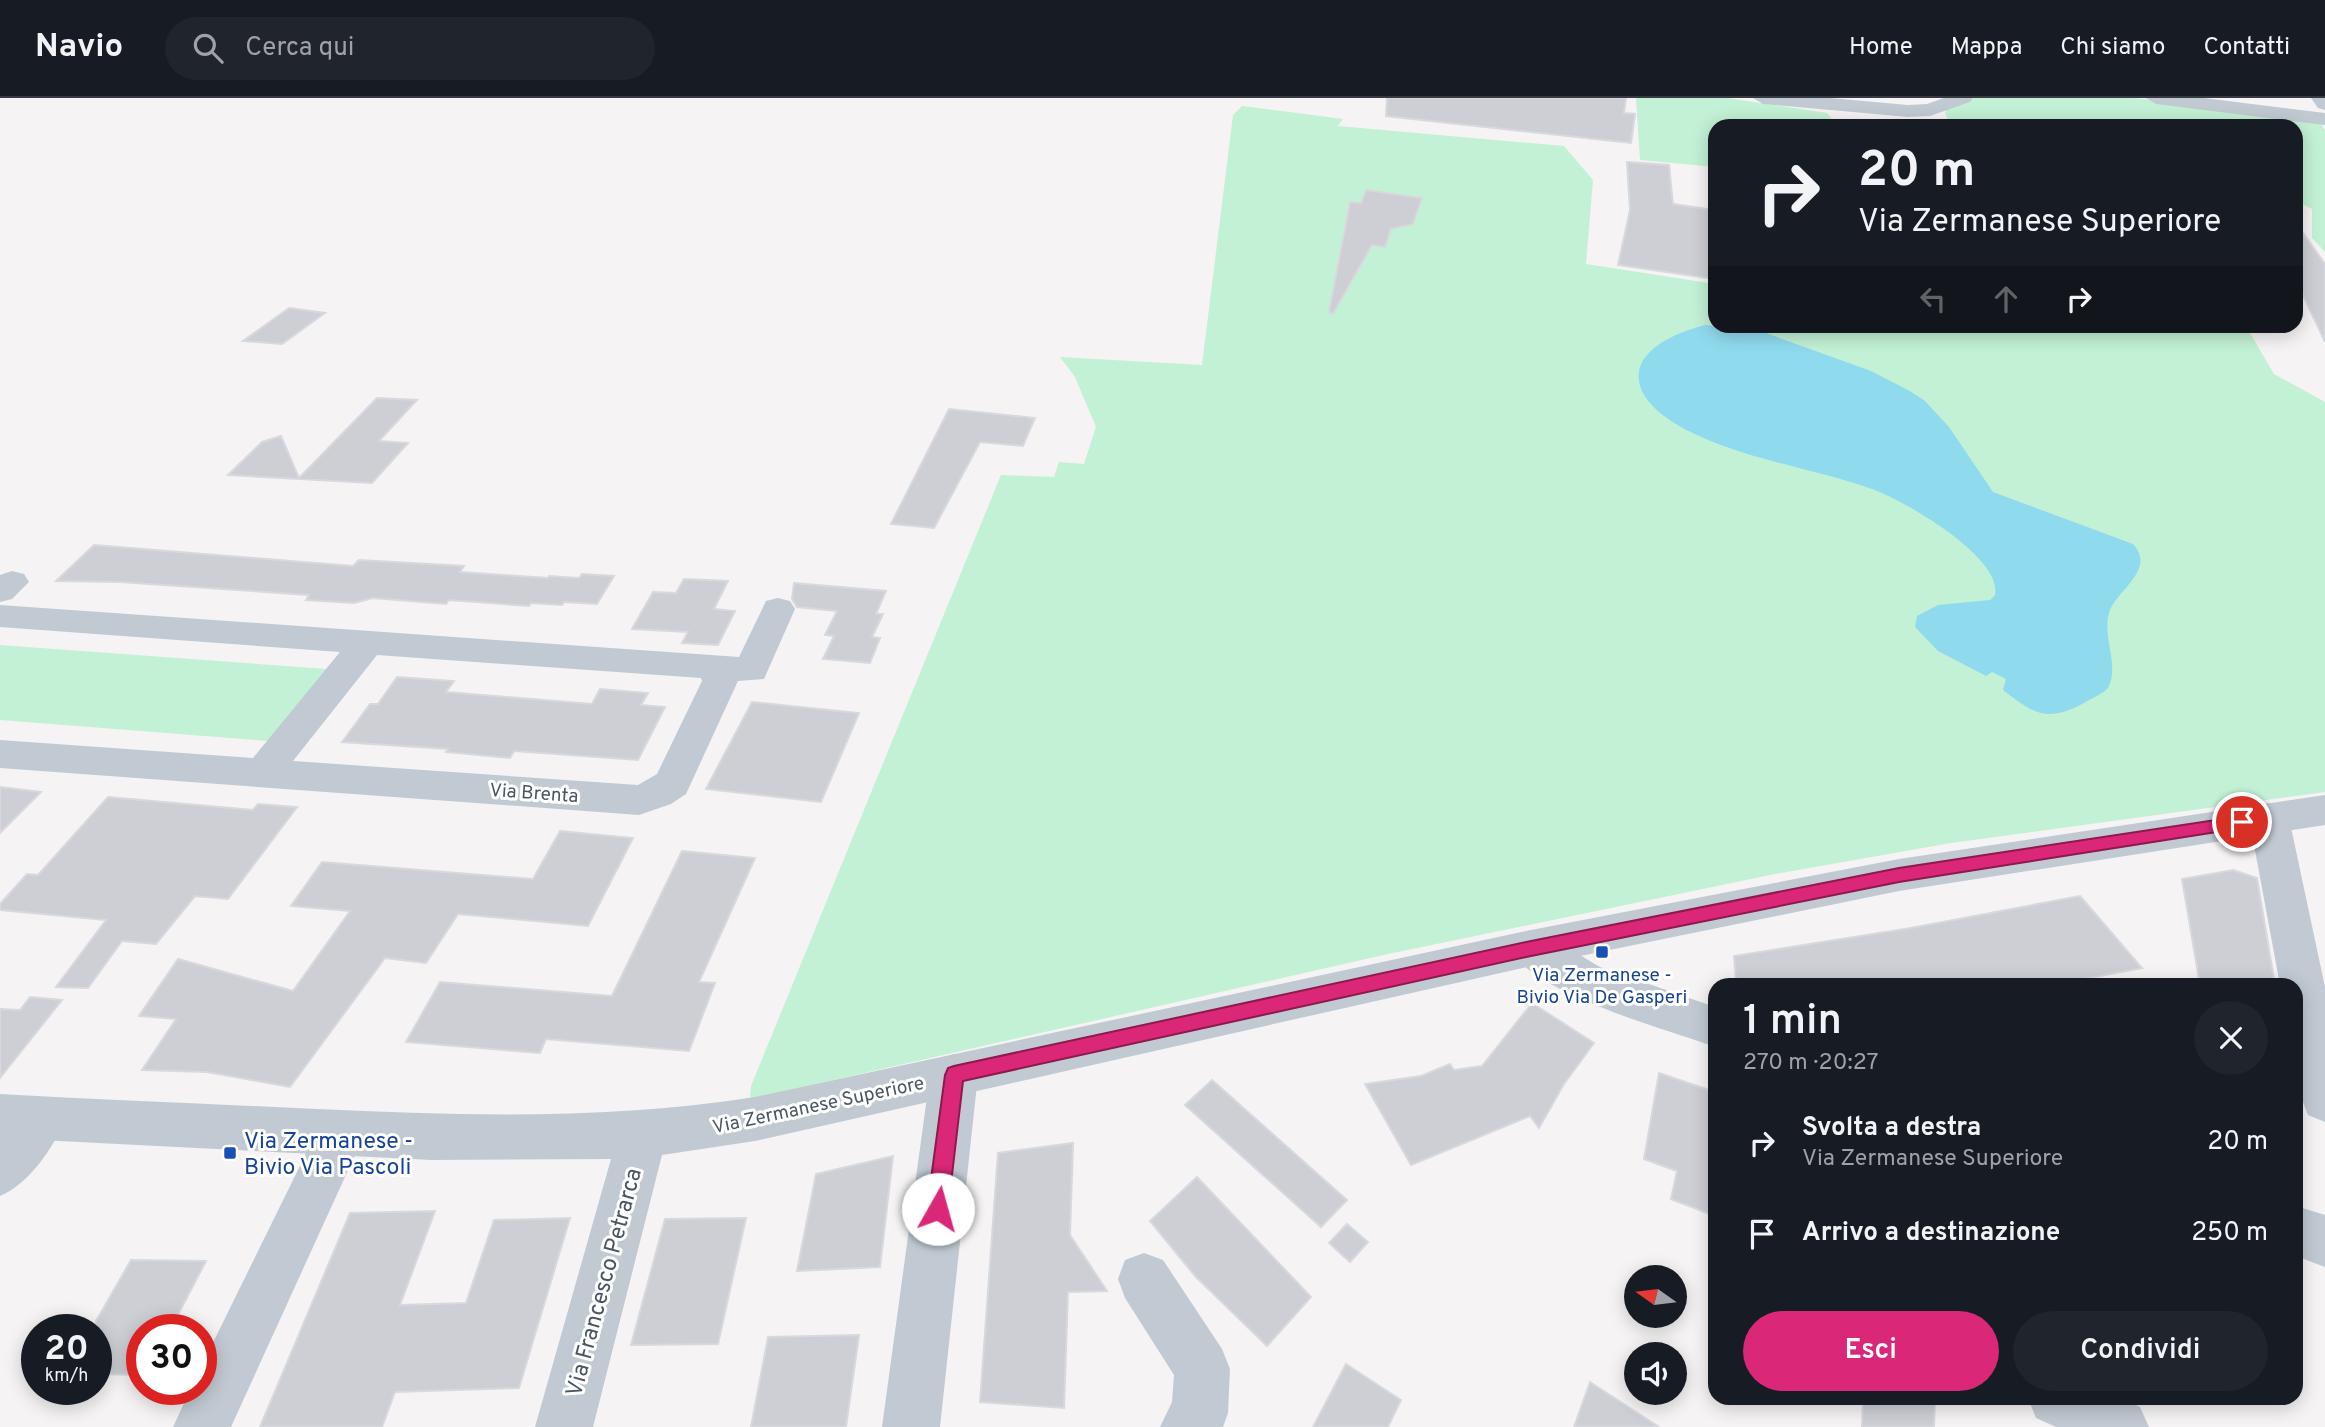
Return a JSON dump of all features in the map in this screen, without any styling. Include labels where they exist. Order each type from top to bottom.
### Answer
[{"type":"street","points":[[1763,98],[1908,111],[1930,110],[1963,98]]},
{"type":"street","points":[[2156,98],[2325,119]]},
{"type":"street","points":[[2321,98],[2325,104]]},
{"type":"street","points":[[0,616],[751,670],[778,609]]},
{"type":"street","points":[[263,772],[367,643]]},
{"type":"street","name":"Via Brenta","points":[[0,754],[639,800],[657,794],[672,784],[720,681],[714,667]]},
{"type":"street","name":"Via Zermanese Superiore","points":[[21,1117],[464,1138],[642,1136],[755,1119],[1531,948],[1899,875],[2325,810]]},
{"type":"street","points":[[2269,818],[2301,978]]},
{"type":"street","points":[[1531,948],[1585,981],[1708,1025]]},
{"type":"street","points":[[2303,989],[2325,1100]]},
{"type":"street","points":[[911,1427],[954,1075]]},
{"type":"street","points":[[0,1172],[21,1117]]},
{"type":"street","points":[[202,1427],[341,1133]]},
{"type":"street","name":"Via Francesco Petrarca","points":[[564,1427],[642,1136]]},
{"type":"street","points":[[2303,1233],[2325,1241]]},
{"type":"street","points":[[1144,1279],[1202,1369],[1200,1413],[1189,1427]]},
{"type":"street","points":[[2071,1405],[2120,1427]]},
{"type":"green space","points":[[1636,98],[1728,98],[1827,113],[1832,119],[1708,119],[1708,166],[1640,160]]},
{"type":"green space","points":[[1950,98],[2135,98],[2317,119],[2325,130],[2325,252],[2312,238],[2312,209],[2303,204],[2303,119],[1948,119],[1945,113]]},
{"type":"green space","points":[[1242,106],[1343,119],[1338,126],[1564,146],[1593,180],[1586,264],[1708,283],[1708,333],[2250,333],[2274,374],[2325,402],[2325,792],[1951,843],[1775,874],[1388,954],[750,1099],[751,1086],[1001,475],[1054,477],[1059,462],[1084,464],[1096,427],[1075,377],[1060,357],[1202,365],[1233,115]]},
{"type":"green space","points":[[0,645],[327,669],[268,741],[0,720]]},
{"type":"water","points":[[1705,325],[1708,325],[1708,333],[1766,333],[1871,371],[1924,400],[1949,427],[1993,492],[2133,544],[2139,553],[2138,571],[2113,604],[2107,622],[2112,661],[2108,688],[2071,709],[2060,713],[2041,713],[2003,690],[2006,679],[1992,672],[1986,676],[1938,651],[1915,627],[1917,616],[1938,605],[1990,600],[1995,595],[1993,580],[1984,564],[1968,548],[1927,517],[1887,495],[1720,445],[1672,422],[1653,407],[1642,391],[1639,376],[1643,361],[1656,347],[1676,335]]},
{"type":"building","points":[[1387,98],[1626,98],[1624,113],[1635,114],[1631,143],[1386,116]]},
{"type":"building","points":[[1627,162],[1669,165],[1673,204],[1708,209],[1708,278],[1618,265],[1630,210]]},
{"type":"building","points":[[1366,190],[1422,198],[1413,224],[1391,229],[1385,247],[1372,245],[1333,314],[1329,312],[1350,202],[1361,203]]},
{"type":"building","points":[[2303,233],[2325,264],[2325,342],[2303,295]]},
{"type":"building","points":[[289,308],[325,313],[282,344],[243,341]]},
{"type":"building","points":[[377,398],[417,400],[379,441],[408,443],[372,483],[228,475],[262,442],[281,436],[299,478]]},
{"type":"building","points":[[949,409],[1035,418],[1023,446],[980,442],[934,528],[891,524]]},
{"type":"building","points":[[94,545],[353,566],[359,560],[464,566],[460,572],[548,578],[579,578],[582,574],[614,576],[597,604],[564,602],[562,605],[531,603],[529,606],[449,600],[446,604],[373,598],[354,603],[306,600],[309,595],[120,582],[56,581]]},
{"type":"building","points":[[684,579],[728,581],[714,609],[735,611],[718,645],[682,643],[688,632],[632,629],[653,592],[676,593]]},
{"type":"building","points":[[794,583],[886,591],[876,614],[883,614],[872,637],[880,638],[870,663],[823,659],[834,636],[825,635],[837,611],[797,607],[792,599]]},
{"type":"building","points":[[397,677],[454,681],[446,692],[592,704],[600,689],[648,693],[641,705],[665,707],[638,760],[514,751],[510,758],[446,752],[448,749],[342,742],[370,704],[378,704]]},
{"type":"building","points":[[752,702],[859,713],[821,802],[706,789]]},
{"type":"building","points":[[0,787],[41,792],[0,833]]},
{"type":"building","points":[[108,797],[253,810],[258,804],[297,807],[228,899],[195,896],[156,944],[122,941],[88,988],[56,987],[106,920],[0,910],[0,904],[27,874],[38,875]]},
{"type":"building","points":[[560,831],[633,838],[588,926],[458,914],[426,963],[385,958],[290,1087],[207,1072],[142,1070],[176,1019],[139,1016],[178,959],[293,991],[350,911],[291,906],[322,862],[533,879]]},
{"type":"building","points":[[682,851],[755,858],[699,982],[715,983],[689,1051],[546,1039],[540,1053],[406,1042],[440,982],[612,996]]},
{"type":"building","points":[[2233,870],[2257,878],[2274,978],[2199,978],[2182,879]]},
{"type":"building","points":[[2080,896],[2142,968],[2089,978],[1736,978],[1734,956],[1911,928]]},
{"type":"building","points":[[30,997],[62,1000],[0,1078],[0,1009],[20,1010]]},
{"type":"building","points":[[1532,1003],[1594,1043],[1564,1084],[1539,1128],[1530,1116],[1411,1165],[1365,1084],[1421,1076],[1450,1064],[1454,1070],[1482,1066]]},
{"type":"building","points":[[1659,1073],[1708,1090],[1708,1213],[1671,1199],[1677,1171],[1644,1159]]},
{"type":"building","points":[[1212,1080],[1347,1200],[1321,1227],[1185,1105]]},
{"type":"building","points":[[1073,1143],[1070,1235],[1107,1291],[1068,1292],[1064,1408],[980,1402],[998,1153]]},
{"type":"building","points":[[893,1156],[880,1267],[797,1271],[816,1174]]},
{"type":"building","points":[[1197,1177],[1311,1297],[1267,1346],[1195,1276],[1150,1221]]},
{"type":"building","points":[[435,1211],[400,1305],[466,1303],[494,1220],[570,1218],[519,1388],[395,1392],[382,1427],[260,1427],[350,1213]]},
{"type":"building","points":[[746,1218],[718,1344],[631,1345],[665,1219]]},
{"type":"building","points":[[1347,1224],[1368,1242],[1350,1262],[1329,1243]]},
{"type":"building","points":[[131,1260],[206,1261],[178,1314],[126,1314],[126,1375],[112,1374],[112,1314],[100,1314]]},
{"type":"building","points":[[859,1335],[846,1427],[751,1427],[768,1337]]},
{"type":"building","points":[[1346,1364],[1401,1400],[1388,1427],[1313,1427]]},
{"type":"building","points":[[1590,1382],[1659,1427],[1574,1427]]},
{"type":"building","points":[[1863,1405],[1935,1405],[1934,1427],[1862,1427]]},
{"type":"place","name":"Via Zermanese - Bivio Via De Gasperi","points":[[1602,952]]},
{"type":"place","name":"Via Zermanese - Bivio Via Pascoli","points":[[230,1153]]},
{"type":"route","points":[[938,1209],[954,1075],[1531,948],[1899,875],[2242,822]]}]
